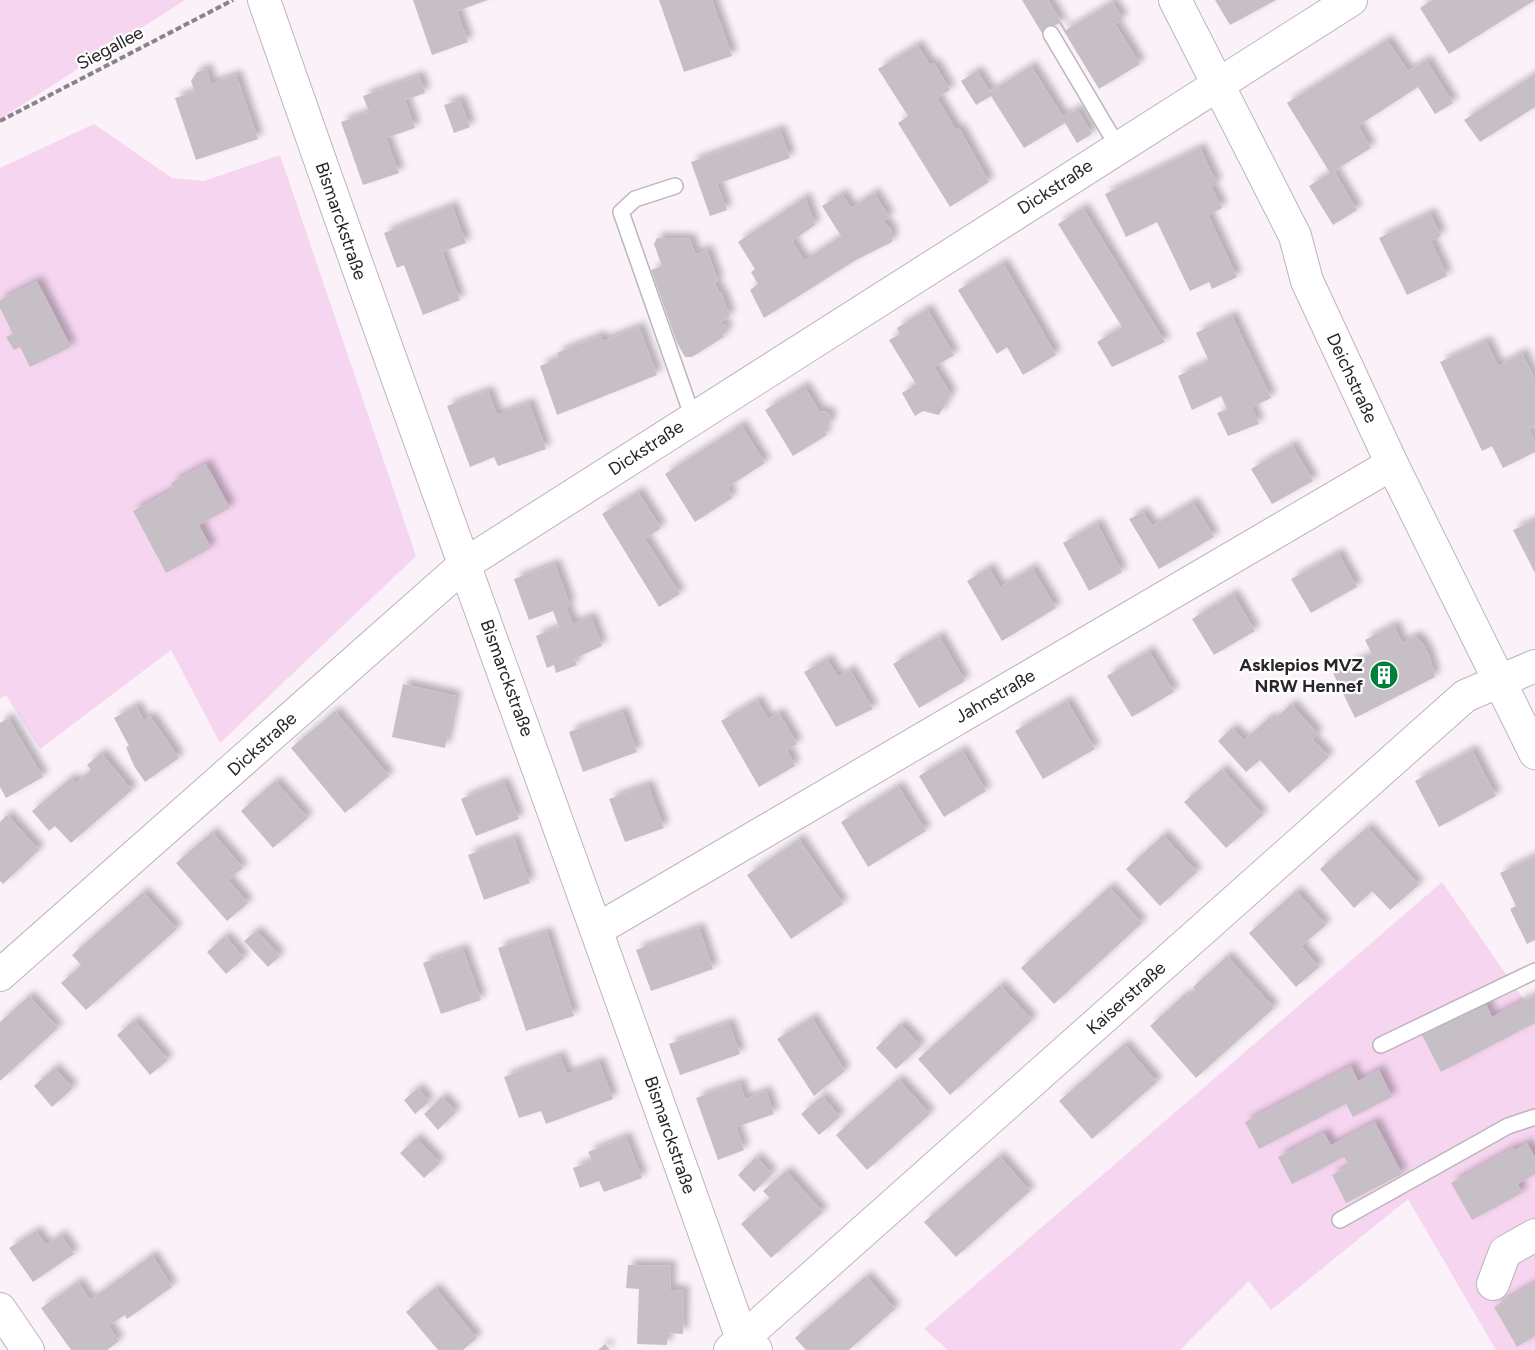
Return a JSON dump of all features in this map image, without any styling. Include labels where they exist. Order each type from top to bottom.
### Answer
[{"type":"street","name":"Bismarckstraße","points":[[264,0],[355,261],[598,929],[743,1346]]},
{"type":"street","name":"Deichstraße","points":[[1175,0],[1295,236],[1306,281],[1392,464],[1535,753]]},
{"type":"street","name":"Dickstraße","points":[[3,966],[465,564],[1351,0]]},
{"type":"street","name":"Jahnstraße","points":[[598,929],[1392,464]]},
{"type":"street","name":"Kaiserstraße","points":[[743,1346],[1465,696],[1535,666]]},
{"type":"street","points":[[1493,1284],[1505,1252],[1535,1235]]},
{"type":"street","points":[[0,1309],[28,1350]]},
{"type":"lane","points":[[1051,34],[1118,147]]},
{"type":"lane","points":[[675,186],[635,199],[621,212],[693,418]]},
{"type":"lane","points":[[1381,1045],[1535,971]]},
{"type":"lane","points":[[1340,1220],[1508,1126],[1535,1117]]},
{"type":"path","name":"Siegallee","points":[[0,121],[234,0]]},
{"type":"shaded area","points":[[0,0],[185,0],[0,119]]},
{"type":"shaded area","points":[[94,124],[172,178],[204,181],[280,155],[416,556],[220,743],[171,650],[40,749],[6,695],[0,699],[0,168]]},
{"type":"shaded area","points":[[1442,882],[1535,1016],[1535,1350],[1496,1350],[1408,1199],[1271,1310],[1249,1281],[1180,1350],[948,1350],[924,1329]]},
{"type":"building","points":[[413,0],[488,0],[457,11],[468,42],[432,55]]},
{"type":"building","points":[[659,0],[712,0],[732,56],[684,72]]},
{"type":"building","points":[[1022,0],[1048,0],[1066,30],[1112,2],[1123,19],[1115,24],[1140,64],[1099,89],[1059,23],[1042,33]]},
{"type":"building","points":[[1215,0],[1276,0],[1230,25]]},
{"type":"building","points":[[1432,0],[1535,0],[1449,54],[1420,8]]},
{"type":"building","points":[[1387,40],[1408,71],[1426,60],[1453,103],[1435,114],[1418,87],[1358,126],[1371,148],[1334,171],[1357,210],[1333,225],[1309,186],[1330,173],[1287,103]]},
{"type":"building","points":[[917,45],[930,65],[934,63],[950,90],[937,98],[956,130],[959,128],[989,182],[950,207],[898,123],[908,116],[878,69]]},
{"type":"building","points":[[1031,66],[1063,117],[1077,109],[1092,134],[1077,143],[1065,123],[1024,148],[991,96],[976,105],[961,81],[977,71],[990,92]]},
{"type":"building","points":[[207,69],[211,84],[236,75],[258,139],[196,160],[175,98],[195,92],[191,81],[197,72]]},
{"type":"building","points":[[1535,74],[1535,107],[1480,142],[1464,120]]},
{"type":"building","points":[[419,76],[425,93],[405,100],[415,128],[386,138],[399,173],[363,185],[341,122],[369,112],[363,96]]},
{"type":"building","points":[[460,100],[470,127],[454,133],[444,105]]},
{"type":"building","points":[[780,130],[790,158],[717,184],[727,210],[710,216],[691,162]]},
{"type":"building","points":[[1200,148],[1217,184],[1211,186],[1222,208],[1208,215],[1237,277],[1212,289],[1209,282],[1190,291],[1157,222],[1126,237],[1105,194]]},
{"type":"building","points":[[874,193],[889,217],[883,221],[892,231],[892,242],[856,260],[764,318],[750,290],[758,284],[751,272],[755,269],[738,242],[805,197],[815,225],[792,241],[804,261],[841,236],[822,206],[842,194],[851,208]]},
{"type":"building","points":[[452,206],[466,243],[442,252],[460,300],[423,315],[404,265],[397,268],[384,233]]},
{"type":"building","points":[[1083,208],[1165,342],[1112,367],[1097,342],[1122,327],[1058,224]]},
{"type":"building","points":[[1430,213],[1441,236],[1431,241],[1447,276],[1407,295],[1379,238]]},
{"type":"building","points":[[657,238],[690,239],[695,254],[707,250],[718,281],[715,282],[730,316],[719,323],[727,326],[724,337],[692,357],[685,357],[677,343],[651,270],[662,266],[654,244]]},
{"type":"building","points":[[1003,263],[1056,355],[1023,375],[1007,347],[997,354],[958,290]]},
{"type":"building","points":[[37,281],[71,347],[30,367],[20,347],[14,350],[6,337],[13,334],[0,308],[0,300]]},
{"type":"building","points":[[927,309],[954,355],[934,367],[951,394],[939,415],[923,411],[915,416],[902,393],[916,384],[889,340],[900,334],[897,328]]},
{"type":"building","points":[[1232,316],[1271,398],[1252,407],[1259,424],[1228,436],[1217,413],[1227,409],[1221,396],[1192,410],[1178,376],[1209,361],[1196,333]]},
{"type":"building","points":[[639,327],[657,375],[557,415],[540,366],[559,358],[557,353],[600,336],[603,341]]},
{"type":"building","points":[[1486,341],[1498,366],[1522,353],[1535,380],[1535,426],[1529,429],[1535,442],[1535,452],[1503,468],[1492,446],[1482,451],[1440,362]]},
{"type":"building","points":[[804,386],[819,411],[827,412],[831,417],[830,424],[823,429],[827,435],[793,456],[765,410]]},
{"type":"building","points":[[488,391],[497,415],[529,403],[546,449],[498,466],[494,457],[470,467],[447,406]]},
{"type":"building","points":[[741,425],[765,463],[728,487],[732,498],[695,522],[665,474]]},
{"type":"building","points":[[1292,445],[1313,481],[1272,504],[1251,469]]},
{"type":"building","points":[[206,464],[230,508],[199,525],[211,548],[166,573],[133,511],[174,489],[171,483]]},
{"type":"building","points":[[638,492],[661,528],[645,539],[680,594],[659,607],[602,514]]},
{"type":"building","points":[[1193,502],[1214,537],[1159,569],[1129,519],[1143,512],[1152,526]]},
{"type":"building","points":[[1535,520],[1535,573],[1513,530]]},
{"type":"building","points":[[1097,523],[1122,572],[1089,591],[1063,543]]},
{"type":"building","points":[[1338,553],[1357,587],[1311,613],[1291,579]]},
{"type":"building","points":[[555,564],[570,605],[566,607],[573,624],[591,617],[602,646],[574,659],[577,665],[556,673],[554,665],[547,668],[536,636],[559,627],[553,611],[529,620],[514,579]]},
{"type":"building","points":[[989,568],[1000,587],[1032,568],[1056,608],[1002,641],[967,581]]},
{"type":"building","points":[[1233,594],[1255,631],[1214,655],[1192,619]]},
{"type":"building","name":"Asklepios MVZ NRW Hennef","points":[[1394,625],[1402,643],[1415,636],[1423,644],[1429,655],[1435,677],[1355,718],[1333,673],[1372,654],[1365,640]]},
{"type":"building","points":[[939,636],[965,681],[919,708],[893,664]]},
{"type":"building","points":[[1149,651],[1174,692],[1132,717],[1107,676]]},
{"type":"building","points":[[827,659],[838,677],[850,670],[873,709],[836,727],[804,672]]},
{"type":"building","points":[[403,684],[456,696],[445,748],[392,737]]},
{"type":"building","points":[[757,700],[768,719],[779,713],[797,744],[787,750],[795,766],[759,787],[721,721]]},
{"type":"building","points":[[1067,701],[1095,749],[1043,779],[1015,731]]},
{"type":"building","points":[[1291,704],[1318,734],[1312,739],[1329,757],[1289,793],[1260,760],[1246,772],[1218,741],[1232,728],[1244,740],[1270,717],[1273,721]]},
{"type":"building","points":[[136,706],[144,721],[150,716],[179,758],[145,782],[134,766],[126,747],[129,746],[114,718]]},
{"type":"building","points":[[335,711],[389,776],[345,813],[291,748]]},
{"type":"building","points":[[623,712],[637,752],[583,772],[569,732]]},
{"type":"building","points":[[8,718],[43,777],[6,798],[0,787],[0,723]]},
{"type":"building","points":[[962,750],[986,791],[944,817],[919,776]]},
{"type":"building","points":[[1472,750],[1496,796],[1439,827],[1415,781]]},
{"type":"building","points":[[101,753],[132,790],[71,843],[55,826],[49,831],[32,811],[71,778],[76,783],[91,770],[87,765]]},
{"type":"building","points":[[1222,769],[1263,815],[1226,848],[1184,802]]},
{"type":"building","points":[[275,781],[308,818],[273,848],[241,811]]},
{"type":"building","points":[[504,782],[519,819],[476,836],[461,799]]},
{"type":"building","points":[[648,785],[664,828],[625,842],[609,799]]},
{"type":"building","points":[[898,786],[926,831],[868,867],[841,822]]},
{"type":"building","points":[[7,815],[39,850],[3,884],[0,881],[0,822]]},
{"type":"building","points":[[1367,827],[1419,885],[1390,910],[1372,891],[1354,908],[1320,869]]},
{"type":"building","points":[[212,832],[243,868],[228,880],[248,903],[227,921],[176,863]]},
{"type":"building","points":[[1163,835],[1197,872],[1160,906],[1126,869]]},
{"type":"building","points":[[514,838],[530,883],[484,900],[468,855]]},
{"type":"building","points":[[799,839],[843,904],[791,939],[747,875]]},
{"type":"building","points":[[1535,856],[1535,940],[1527,944],[1510,909],[1516,906],[1500,873]]},
{"type":"building","points":[[1109,887],[1142,923],[1054,1004],[1021,968]]},
{"type":"building","points":[[1296,891],[1326,925],[1301,946],[1319,967],[1296,987],[1249,933]]},
{"type":"building","points":[[143,892],[177,929],[86,1010],[61,983],[81,965],[72,955]]},
{"type":"building","points":[[699,928],[713,969],[651,991],[636,950]]},
{"type":"building","points":[[256,931],[280,956],[268,967],[244,941]]},
{"type":"building","points":[[547,932],[574,1016],[526,1031],[498,948]]},
{"type":"building","points":[[225,936],[244,958],[226,974],[207,952]]},
{"type":"building","points":[[463,949],[481,1000],[441,1014],[423,963]]},
{"type":"building","points":[[1227,956],[1274,1008],[1196,1078],[1150,1026],[1185,994],[1187,997],[1195,989],[1193,987]]},
{"type":"building","points":[[1000,985],[1032,1020],[950,1095],[918,1059]]},
{"type":"building","points":[[1535,995],[1535,1023],[1441,1072],[1421,1033],[1484,1000],[1492,1017]]},
{"type":"building","points":[[29,996],[58,1028],[0,1081],[0,1022]]},
{"type":"building","points":[[812,1018],[845,1071],[814,1096],[777,1039]]},
{"type":"building","points":[[134,1020],[168,1060],[150,1075],[117,1035]]},
{"type":"building","points":[[729,1023],[740,1054],[680,1075],[669,1044]]},
{"type":"building","points":[[900,1024],[921,1046],[896,1069],[876,1048]]},
{"type":"building","points":[[1124,1044],[1157,1082],[1092,1139],[1059,1101]]},
{"type":"building","points":[[560,1056],[567,1074],[599,1062],[613,1099],[546,1124],[541,1111],[519,1118],[504,1077]]},
{"type":"building","points":[[1351,1066],[1358,1081],[1379,1070],[1392,1097],[1353,1117],[1346,1104],[1259,1149],[1245,1122]]},
{"type":"building","points":[[54,1068],[73,1088],[52,1107],[34,1086]]},
{"type":"building","points":[[898,1079],[930,1114],[867,1170],[836,1135]]},
{"type":"building","points":[[740,1083],[745,1099],[766,1091],[774,1114],[736,1127],[744,1150],[718,1160],[696,1098]]},
{"type":"building","points":[[418,1088],[429,1102],[415,1114],[404,1100]]},
{"type":"building","points":[[822,1096],[840,1117],[819,1135],[801,1114]]},
{"type":"building","points":[[442,1097],[456,1112],[438,1130],[424,1114]]},
{"type":"building","points":[[1375,1122],[1402,1174],[1346,1203],[1332,1175],[1349,1166],[1344,1157],[1292,1184],[1278,1157],[1324,1133],[1331,1145]]},
{"type":"building","points":[[626,1137],[642,1178],[604,1192],[599,1181],[580,1188],[573,1168],[592,1161],[588,1152]]},
{"type":"building","points":[[416,1138],[440,1163],[424,1178],[400,1153]]},
{"type":"building","points":[[1527,1143],[1535,1157],[1535,1174],[1518,1184],[1522,1193],[1472,1220],[1451,1183],[1513,1148],[1515,1150]]},
{"type":"building","points":[[999,1156],[1030,1191],[956,1257],[924,1222]]},
{"type":"building","points":[[756,1157],[772,1174],[754,1192],[738,1175]]},
{"type":"building","points":[[786,1171],[823,1212],[771,1258],[741,1224],[770,1198],[763,1191]]},
{"type":"building","points":[[36,1231],[46,1245],[61,1235],[74,1254],[33,1282],[9,1248]]},
{"type":"building","points":[[152,1255],[172,1287],[127,1319],[125,1315],[108,1326],[119,1341],[107,1350],[71,1350],[41,1308],[78,1282],[90,1300]]},
{"type":"building","points":[[628,1265],[671,1266],[670,1290],[684,1291],[683,1334],[667,1333],[667,1345],[637,1344],[639,1289],[626,1288]]},
{"type":"building","points":[[866,1276],[895,1309],[849,1350],[806,1350],[795,1338]]},
{"type":"building","points":[[1535,1283],[1535,1336],[1517,1347],[1494,1307]]},
{"type":"building","points":[[435,1288],[477,1338],[463,1350],[438,1350],[406,1312]]},
{"type":"building","points":[[605,1344],[610,1350],[598,1350]]},
{"type":"place","name":"Asklepios MVZ NRW Hennef","points":[[1384,675]]}]
